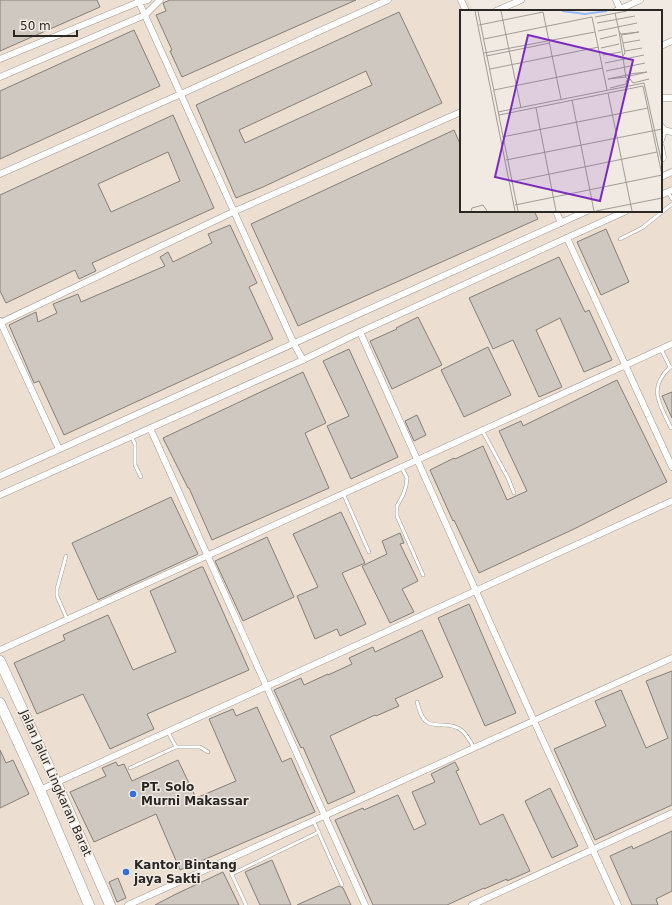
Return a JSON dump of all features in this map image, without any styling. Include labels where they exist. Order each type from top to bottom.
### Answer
[{"type":"main road","name":"Jalan Jalur Lingkaran Barat","points":[[0,661],[57,784],[110,905]]},
{"type":"main road","name":"Jalan Jalur Lingkaran Barat","points":[[0,703],[40,790],[89,905]]},
{"type":"street","points":[[0,59],[138,1],[148,0]]},
{"type":"street","points":[[0,77],[145,15],[160,0]]},
{"type":"street","points":[[0,174],[388,0]]},
{"type":"street","points":[[460,0],[465,10]]},
{"type":"street","points":[[498,10],[521,0]]},
{"type":"street","points":[[616,0],[619,10],[640,0]]},
{"type":"street","points":[[138,1],[233,212],[294,344],[303,360]]},
{"type":"street","points":[[662,46],[672,41]]},
{"type":"street","points":[[59,449],[0,322],[233,212],[460,112]]},
{"type":"street","points":[[663,128],[672,132]]},
{"type":"street","points":[[662,177],[672,172]]},
{"type":"street","points":[[556,212],[561,223]]},
{"type":"street","points":[[0,476],[585,212]]},
{"type":"street","points":[[0,495],[303,360],[360,332],[624,212]]},
{"type":"street","points":[[568,238],[672,467]]},
{"type":"street","points":[[360,332],[416,460],[618,905]]},
{"type":"street","points":[[0,650],[208,556],[401,466],[672,344]]},
{"type":"street","points":[[150,428],[365,905]]},
{"type":"street","points":[[40,790],[57,784],[672,501]]},
{"type":"street","points":[[128,905],[325,814],[474,749],[672,658]]},
{"type":"street","points":[[472,905],[672,813]]},
{"type":"lane","points":[[670,191],[672,199]]},
{"type":"lane","points":[[620,239],[642,228],[672,204]]},
{"type":"lane","points":[[661,349],[671,367],[660,379],[657,398],[671,428]]},
{"type":"lane","points":[[482,430],[508,478],[514,493]]},
{"type":"lane","points":[[131,436],[136,444],[135,464],[141,477]]},
{"type":"lane","points":[[401,466],[406,478],[406,486],[397,506],[397,516],[423,575]]},
{"type":"lane","points":[[343,493],[369,552]]},
{"type":"lane","points":[[66,556],[57,589],[57,596],[67,619]]},
{"type":"lane","points":[[417,702],[423,718],[428,723],[458,728],[466,733],[474,749]]},
{"type":"lane","points":[[168,732],[176,747]]},
{"type":"lane","points":[[130,768],[176,747],[200,747],[208,752]]},
{"type":"lane","points":[[314,820],[342,885]]},
{"type":"lane","points":[[232,874],[319,832]]},
{"type":"lane","points":[[225,860],[246,905]]},
{"type":"shaded area","points":[[0,0],[468,0],[473,10],[460,10],[460,212],[564,212],[566,216],[575,212],[662,212],[662,172],[672,167],[672,905],[0,905]]},
{"type":"building","points":[[0,0],[97,0],[100,7],[0,51]]},
{"type":"building","points":[[170,0],[356,0],[182,77],[170,51],[172,50],[156,15],[166,11],[163,3]]},
{"type":"building","points":[[399,12],[442,103],[263,187],[236,198],[196,105]],"holes":[[[366,71],[372,85],[245,143],[239,130]]]},
{"type":"building","points":[[134,30],[160,86],[0,159],[0,91]]},
{"type":"building","points":[[173,115],[214,208],[92,263],[96,271],[79,279],[75,270],[6,303],[0,291],[0,195]],"holes":[[[168,152],[180,181],[111,212],[98,184]]]},
{"type":"building","points":[[454,130],[460,144],[460,212],[534,212],[538,219],[298,326],[251,224]]},
{"type":"building","points":[[230,225],[257,283],[249,287],[273,339],[64,435],[39,381],[34,383],[9,325],[36,312],[38,322],[57,313],[53,304],[78,294],[81,302],[165,266],[160,257],[168,252],[173,262],[212,243],[208,234]]},
{"type":"building","points":[[606,229],[629,282],[601,295],[577,242]]},
{"type":"building","points":[[559,257],[585,312],[589,310],[612,360],[584,372],[560,318],[536,330],[562,387],[539,397],[513,340],[493,349],[469,298]]},
{"type":"building","points":[[418,317],[442,365],[392,389],[370,341],[397,329],[396,328]]},
{"type":"building","points":[[488,347],[511,395],[464,417],[441,370]]},
{"type":"building","points":[[349,349],[398,457],[351,479],[327,426],[349,416],[323,361]]},
{"type":"building","points":[[303,372],[326,423],[305,433],[329,488],[212,540],[189,488],[163,438]]},
{"type":"building","points":[[617,380],[667,482],[574,529],[479,573],[430,470],[483,446],[507,500],[527,491],[499,431],[521,421],[523,426]]},
{"type":"building","points":[[672,392],[672,418],[662,396]]},
{"type":"building","points":[[417,415],[426,435],[414,441],[405,421]]},
{"type":"building","points":[[171,497],[198,554],[98,600],[72,543]]},
{"type":"building","points":[[341,512],[365,563],[342,573],[366,624],[340,636],[337,629],[315,639],[297,596],[318,587],[293,534]]},
{"type":"building","points":[[400,533],[404,543],[400,544],[418,581],[402,589],[414,612],[390,623],[362,566],[387,554],[382,541]]},
{"type":"building","points":[[267,537],[294,597],[243,621],[215,561]]},
{"type":"building","points":[[203,567],[249,670],[147,714],[154,729],[110,749],[83,694],[37,714],[14,663],[65,640],[63,635],[108,615],[133,670],[176,652],[150,591]]},
{"type":"building","points":[[469,604],[516,713],[485,726],[438,618]]},
{"type":"building","points":[[422,630],[443,677],[395,699],[399,706],[376,716],[375,715],[330,736],[355,792],[328,804],[303,747],[301,748],[274,690],[301,678],[304,685],[352,664],[349,658],[373,647],[375,652]]},
{"type":"building","points":[[672,671],[672,805],[595,840],[554,749],[606,726],[595,701],[621,690],[646,748],[668,738],[646,681]]},
{"type":"building","points":[[257,707],[282,762],[291,758],[315,812],[180,870],[156,814],[94,842],[70,792],[106,776],[102,768],[116,762],[118,766],[124,764],[132,781],[178,760],[196,798],[236,781],[209,719],[233,709],[236,716]]},
{"type":"building","points":[[0,750],[6,763],[13,760],[29,794],[0,808]]},
{"type":"building","points":[[455,762],[459,770],[456,771],[480,825],[503,814],[530,871],[507,881],[507,879],[484,888],[447,905],[373,905],[335,820],[363,808],[364,810],[398,795],[414,830],[426,824],[412,792],[435,782],[431,774]]},
{"type":"building","points":[[550,788],[578,846],[552,858],[525,801]]},
{"type":"building","points":[[672,831],[672,891],[656,899],[658,905],[632,905],[610,856],[632,846],[633,849]]},
{"type":"building","points":[[272,860],[291,905],[260,905],[245,872]]},
{"type":"building","points":[[223,872],[239,905],[155,905],[176,894]]},
{"type":"building","points":[[118,878],[126,898],[117,902],[109,882]]},
{"type":"building","points":[[339,886],[343,888],[351,905],[297,905]]},
{"type":"place","name":"PT. Solo Murni Makassar","points":[[133,794]]},
{"type":"place","name":"Kantor Bintang jaya Sakti","points":[[126,872]]}]
